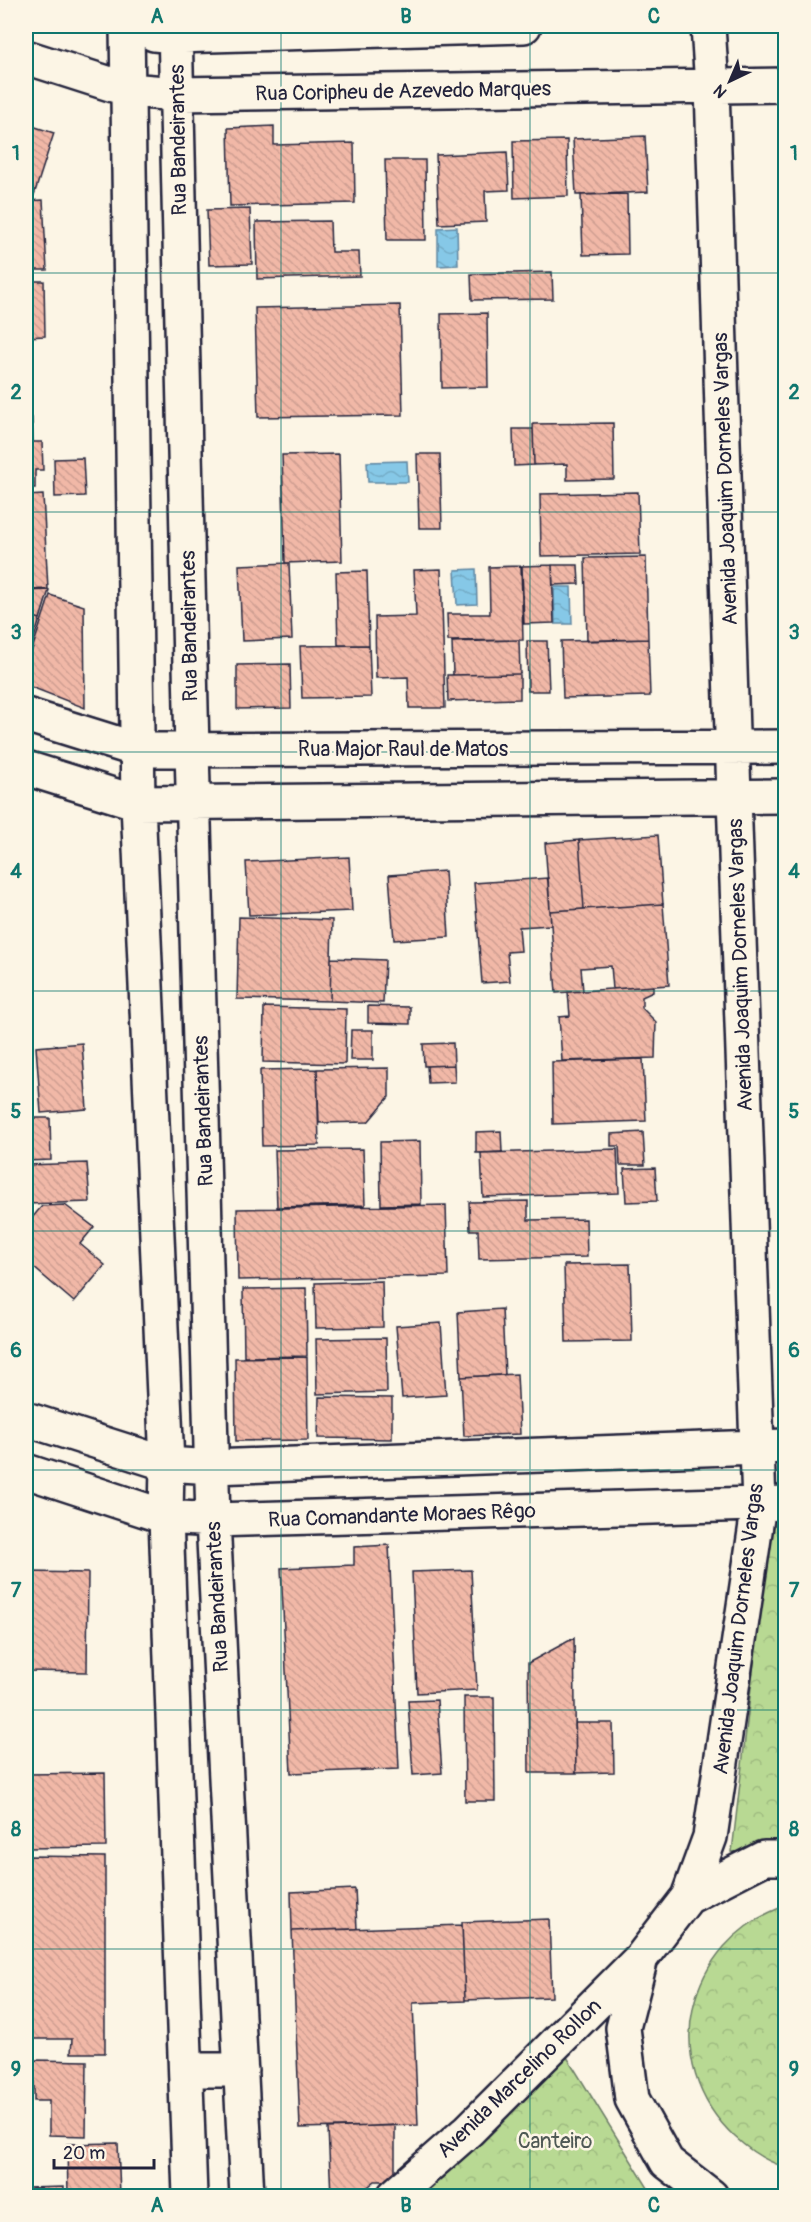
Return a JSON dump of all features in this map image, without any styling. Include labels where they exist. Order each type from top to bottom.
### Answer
[{"type":"street","points":[[190,2196],[166,1517],[167,1464],[138,803],[129,90],[121,28],[175,31],[524,26]]},
{"type":"street","name":"Avenida Joaquim Dorneles Vargas","points":[[688,1897],[710,1837],[772,1504],[772,1446],[734,797],[712,87],[708,26]]},
{"type":"street","name":"Rua Bandeirantes","points":[[175,31],[213,1520],[248,2196]]},
{"type":"street","name":"Rua Coripheu de Azevedo Marques","points":[[26,57],[129,90],[177,94],[786,85]]},
{"type":"street","points":[[132,325],[182,325]]},
{"type":"street","points":[[134,463],[185,462]]},
{"type":"street","name":"Rua Major Raul de Matos","points":[[26,715],[138,750],[786,747]]},
{"type":"street","points":[[451,800],[454,748]]},
{"type":"street","points":[[26,768],[138,803],[786,796]]},
{"type":"street","points":[[151,1105],[202,1104]]},
{"type":"street","points":[[157,1245],[206,1244]]},
{"type":"street","points":[[26,1419],[167,1464],[212,1467],[772,1446]]},
{"type":"street","name":"Rua Comandante Moraes Rêgo","points":[[26,1471],[166,1517],[213,1520],[772,1504]]},
{"type":"street","points":[[688,1897],[764,1858],[786,1858]]},
{"type":"street","name":"Avenida Marcelino Rollon","points":[[394,2196],[469,2130],[641,1958],[688,1897]]},
{"type":"street","points":[[641,1958],[623,2028],[632,2099],[668,2162],[711,2196]]},
{"type":"street","points":[[186,2070],[241,2070]]},
{"type":"green space","points":[[785,1522],[785,1849],[732,1852],[770,1523]]},
{"type":"green space","points":[[786,1906],[785,2167],[764,2159],[746,2147],[710,2108],[696,2075],[690,2041],[693,2007],[705,1975],[724,1947],[751,1923]]},
{"type":"green space","name":"Canteiro","points":[[567,2057],[653,2196],[403,2196]]},
{"type":"water","points":[[457,227],[458,265],[438,266],[438,228]]},
{"type":"water","points":[[407,461],[408,482],[368,482],[367,462]]},
{"type":"water","points":[[476,569],[477,604],[457,605],[455,570]]},
{"type":"water","points":[[554,587],[571,587],[572,624],[555,624]]},
{"type":"building","points":[[26,124],[54,133],[34,195],[26,196]]},
{"type":"building","points":[[274,126],[274,145],[354,143],[355,203],[230,206],[228,128]]},
{"type":"building","points":[[645,136],[648,192],[576,195],[573,139]]},
{"type":"building","points":[[567,140],[568,196],[514,198],[513,141]]},
{"type":"building","points":[[507,152],[509,190],[485,191],[486,222],[439,224],[436,155]]},
{"type":"building","points":[[385,160],[425,160],[426,240],[387,240]]},
{"type":"building","points":[[627,194],[628,254],[583,255],[581,195]]},
{"type":"building","points":[[43,200],[47,270],[26,270],[26,201]]},
{"type":"building","points":[[250,209],[252,264],[209,265],[207,210]]},
{"type":"building","points":[[330,221],[331,252],[359,252],[360,276],[257,279],[256,222]]},
{"type":"building","points":[[552,272],[553,299],[472,300],[471,274]]},
{"type":"building","points":[[26,281],[44,281],[45,336],[26,337]]},
{"type":"building","points":[[400,305],[403,415],[258,417],[255,308]]},
{"type":"building","points":[[487,313],[488,387],[442,388],[441,314]]},
{"type":"building","points":[[32,418],[33,442],[42,442],[43,470],[35,470],[35,488],[26,488],[26,419]]},
{"type":"building","points":[[613,423],[614,479],[567,480],[567,464],[534,465],[533,424]]},
{"type":"building","points":[[513,429],[533,429],[534,465],[514,466]]},
{"type":"building","points":[[339,454],[342,561],[285,563],[282,455]]},
{"type":"building","points":[[417,454],[440,454],[442,528],[419,528]]},
{"type":"building","points":[[83,458],[85,496],[55,497],[54,459]]},
{"type":"building","points":[[638,492],[640,554],[541,556],[540,494]]},
{"type":"building","points":[[43,495],[48,589],[26,590],[26,496]]},
{"type":"building","points":[[646,557],[648,639],[587,641],[585,558]]},
{"type":"building","points":[[289,563],[292,639],[242,641],[239,565]]},
{"type":"building","points":[[552,565],[578,565],[579,584],[553,585]]},
{"type":"building","points":[[552,565],[554,623],[524,624],[522,566]]},
{"type":"building","points":[[521,566],[523,640],[448,641],[447,614],[490,614],[489,567]]},
{"type":"building","points":[[441,569],[445,708],[409,708],[408,677],[376,678],[375,617],[416,616],[414,570]]},
{"type":"building","points":[[367,571],[369,645],[338,645],[336,572]]},
{"type":"building","points":[[49,590],[40,619],[26,614],[26,591]]},
{"type":"building","points":[[50,595],[84,606],[85,708],[26,685],[26,668]]},
{"type":"building","points":[[26,614],[40,619],[26,663]]},
{"type":"building","points":[[648,639],[650,696],[563,698],[561,641]]},
{"type":"building","points":[[519,640],[520,674],[453,675],[452,642]]},
{"type":"building","points":[[527,641],[547,641],[549,691],[528,691]]},
{"type":"building","points":[[369,645],[371,697],[302,698],[300,646]]},
{"type":"building","points":[[290,664],[291,708],[237,709],[237,665]]},
{"type":"building","points":[[520,674],[520,699],[448,701],[447,675]]},
{"type":"building","points":[[658,835],[663,904],[584,909],[579,840]]},
{"type":"building","points":[[579,840],[584,909],[550,911],[545,843]]},
{"type":"building","points":[[349,857],[352,911],[249,915],[246,862]]},
{"type":"building","points":[[445,871],[449,937],[394,940],[389,875]]},
{"type":"building","points":[[548,878],[551,925],[519,927],[521,951],[507,952],[510,981],[482,983],[474,883]]},
{"type":"building","points":[[663,904],[669,985],[613,989],[611,966],[581,968],[583,991],[556,993],[550,911]]},
{"type":"building","points":[[239,917],[332,920],[330,1001],[237,999]]},
{"type":"building","points":[[331,958],[385,960],[383,1003],[330,1001]]},
{"type":"building","points":[[653,986],[653,992],[642,997],[642,1008],[656,1022],[655,1058],[562,1061],[559,1017],[570,1016],[568,992]]},
{"type":"building","points":[[368,1006],[410,1007],[410,1024],[368,1023]]},
{"type":"building","points":[[264,1007],[346,1009],[345,1064],[263,1062]]},
{"type":"building","points":[[351,1030],[373,1030],[373,1060],[350,1060]]},
{"type":"building","points":[[82,1043],[87,1109],[41,1113],[36,1047]]},
{"type":"building","points":[[453,1043],[454,1065],[424,1066],[423,1044]]},
{"type":"building","points":[[643,1059],[646,1121],[553,1124],[552,1062]]},
{"type":"building","points":[[454,1065],[455,1082],[428,1083],[427,1066]]},
{"type":"building","points":[[389,1068],[389,1097],[368,1122],[319,1123],[317,1069]]},
{"type":"building","points":[[317,1069],[319,1145],[262,1146],[260,1070]]},
{"type":"building","points":[[26,1118],[50,1118],[51,1160],[26,1161]]},
{"type":"building","points":[[501,1131],[502,1152],[476,1153],[476,1132]]},
{"type":"building","points":[[643,1132],[645,1165],[620,1165],[619,1146],[611,1146],[611,1134]]},
{"type":"building","points":[[420,1141],[421,1204],[381,1205],[380,1142]]},
{"type":"building","points":[[363,1149],[365,1205],[277,1207],[275,1150]]},
{"type":"building","points":[[617,1149],[619,1193],[483,1197],[481,1153]]},
{"type":"building","points":[[87,1163],[90,1202],[26,1204],[26,1165]]},
{"type":"building","points":[[655,1168],[657,1201],[626,1202],[624,1169]]},
{"type":"building","points":[[528,1201],[528,1220],[586,1219],[587,1257],[479,1259],[478,1230],[470,1230],[469,1202]]},
{"type":"building","points":[[65,1205],[94,1227],[80,1244],[105,1265],[74,1302],[26,1261],[26,1225],[42,1206]]},
{"type":"building","points":[[446,1205],[448,1276],[238,1280],[237,1209]]},
{"type":"building","points":[[630,1264],[632,1341],[566,1342],[564,1265]]},
{"type":"building","points":[[382,1281],[383,1327],[316,1328],[315,1283]]},
{"type":"building","points":[[306,1288],[307,1356],[244,1357],[243,1289]]},
{"type":"building","points":[[502,1309],[505,1375],[461,1377],[458,1312]]},
{"type":"building","points":[[441,1323],[446,1395],[402,1398],[396,1326]]},
{"type":"building","points":[[386,1338],[387,1392],[317,1394],[316,1339]]},
{"type":"building","points":[[307,1357],[308,1440],[236,1441],[235,1358]]},
{"type":"building","points":[[517,1374],[520,1434],[464,1436],[461,1377]]},
{"type":"building","points":[[319,1397],[392,1398],[392,1439],[318,1438]]},
{"type":"building","points":[[389,1545],[399,1769],[291,1773],[281,1568],[354,1565],[354,1547]]},
{"type":"building","points":[[471,1570],[477,1690],[417,1693],[412,1572]]},
{"type":"building","points":[[28,1572],[88,1573],[87,1672],[26,1671]]},
{"type":"building","points":[[574,1638],[576,1773],[529,1773],[528,1663]]},
{"type":"building","points":[[464,1697],[494,1697],[495,1801],[465,1801]]},
{"type":"building","points":[[437,1700],[442,1773],[413,1775],[408,1701]]},
{"type":"building","points":[[575,1723],[613,1723],[614,1772],[576,1773]]},
{"type":"building","points":[[105,1773],[106,1847],[26,1848],[26,1774]]},
{"type":"building","points":[[26,1856],[105,1857],[105,2053],[71,2053],[72,2039],[26,2039]]},
{"type":"building","points":[[355,1889],[357,1929],[292,1931],[291,1892]]},
{"type":"building","points":[[549,1919],[552,1997],[465,2000],[462,1922]]},
{"type":"building","points":[[462,1925],[465,2001],[413,2003],[418,2125],[300,2128],[292,1931]]},
{"type":"building","points":[[34,2060],[87,2061],[86,2136],[49,2135],[49,2101],[34,2101]]},
{"type":"building","points":[[395,2125],[395,2181],[375,2181],[357,2196],[331,2196],[328,2128]]},
{"type":"building","points":[[118,2143],[120,2196],[68,2196],[67,2144]]},
{"type":"building","points":[[64,2187],[64,2196],[27,2196],[26,2188]]}]
